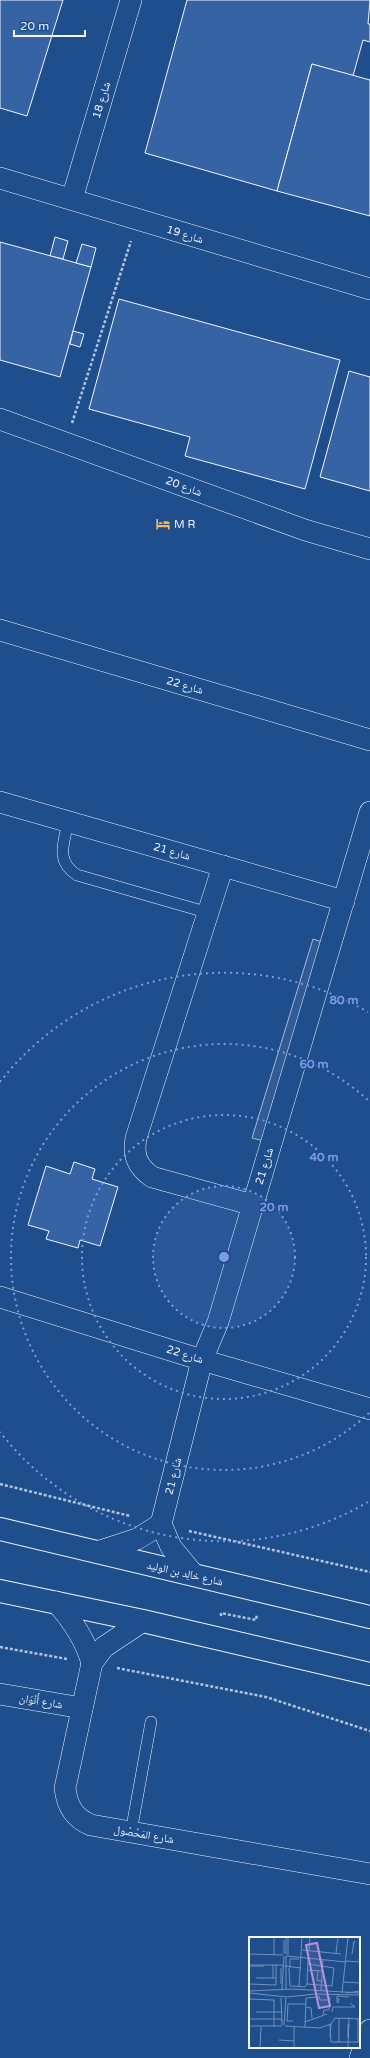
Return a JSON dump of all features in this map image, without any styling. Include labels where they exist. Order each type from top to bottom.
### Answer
[{"type":"street","name":"شارع 18","points":[[72,199],[131,0]]},
{"type":"street","name":"شارع 19","points":[[0,178],[370,289]]},
{"type":"street","name":"شارع 20","points":[[0,419],[305,530],[370,549]]},
{"type":"street","name":"شارع 22","points":[[0,630],[370,740]]},
{"type":"street","name":"شارع 21","points":[[0,802],[344,901]]},
{"type":"street","name":"شارع 21","points":[[161,1524],[202,1360],[218,1322],[370,812]]},
{"type":"street","points":[[223,866],[136,1138],[134,1149],[136,1160],[142,1170],[152,1177],[253,1205]]},
{"type":"street","name":"شارع 22","points":[[0,1297],[202,1360],[370,1409]]},
{"type":"street","points":[[97,1552],[137,1539],[161,1524],[170,1547],[194,1575]]},
{"type":"street","name":"شارع خالِد بن الوليد","points":[[0,1530],[370,1617]]},
{"type":"street","points":[[0,1590],[143,1621],[370,1674]]},
{"type":"street","points":[[56,1602],[68,1615],[83,1638],[92,1663]]},
{"type":"street","name":"شارع المَحْصُول","points":[[143,1621],[129,1628],[104,1647],[92,1663],[65,1788],[69,1807],[82,1821],[91,1825],[370,1874]]},
{"type":"street","name":"شارع أَنْوَان","points":[[0,1694],[82,1708]]},
{"type":"street","points":[[360,2058],[370,2030]]},
{"type":"lane","points":[[68,822],[62,851],[65,864],[77,875],[208,913]]},
{"type":"lane","points":[[130,1832],[152,1722]]},
{"type":"path","points":[[66,442],[138,219]]},
{"type":"path","points":[[216,1638],[222,1613],[256,1620],[262,1592]]},
{"type":"path","points":[[0,1647],[92,1663],[266,1697],[370,1731]]},
{"type":"shaded area","points":[[313,939],[332,945],[272,1143],[252,1138]]},
{"type":"building","points":[[0,0],[63,0],[27,116],[0,108]]},
{"type":"building","points":[[187,0],[370,0],[368,24],[370,24],[370,42],[363,40],[353,76],[312,64],[277,191],[145,153]]},
{"type":"building","points":[[312,64],[370,80],[370,216],[277,191]]},
{"type":"building","points":[[55,237],[68,241],[63,259],[50,256]]},
{"type":"building","points":[[0,242],[91,267],[60,377],[0,360]]},
{"type":"building","points":[[82,244],[96,248],[91,267],[76,263]]},
{"type":"building","points":[[119,299],[340,360],[305,489],[185,456],[190,437],[89,409]]},
{"type":"building","points":[[73,331],[84,334],[80,347],[70,344]]},
{"type":"building","points":[[349,371],[370,377],[370,491],[320,477]]},
{"type":"building","points":[[74,1162],[95,1169],[92,1179],[118,1187],[100,1246],[80,1240],[78,1248],[46,1239],[49,1231],[28,1225],[46,1166],[70,1174]]},
{"type":"place","name":"M R","points":[[163,524]]}]
